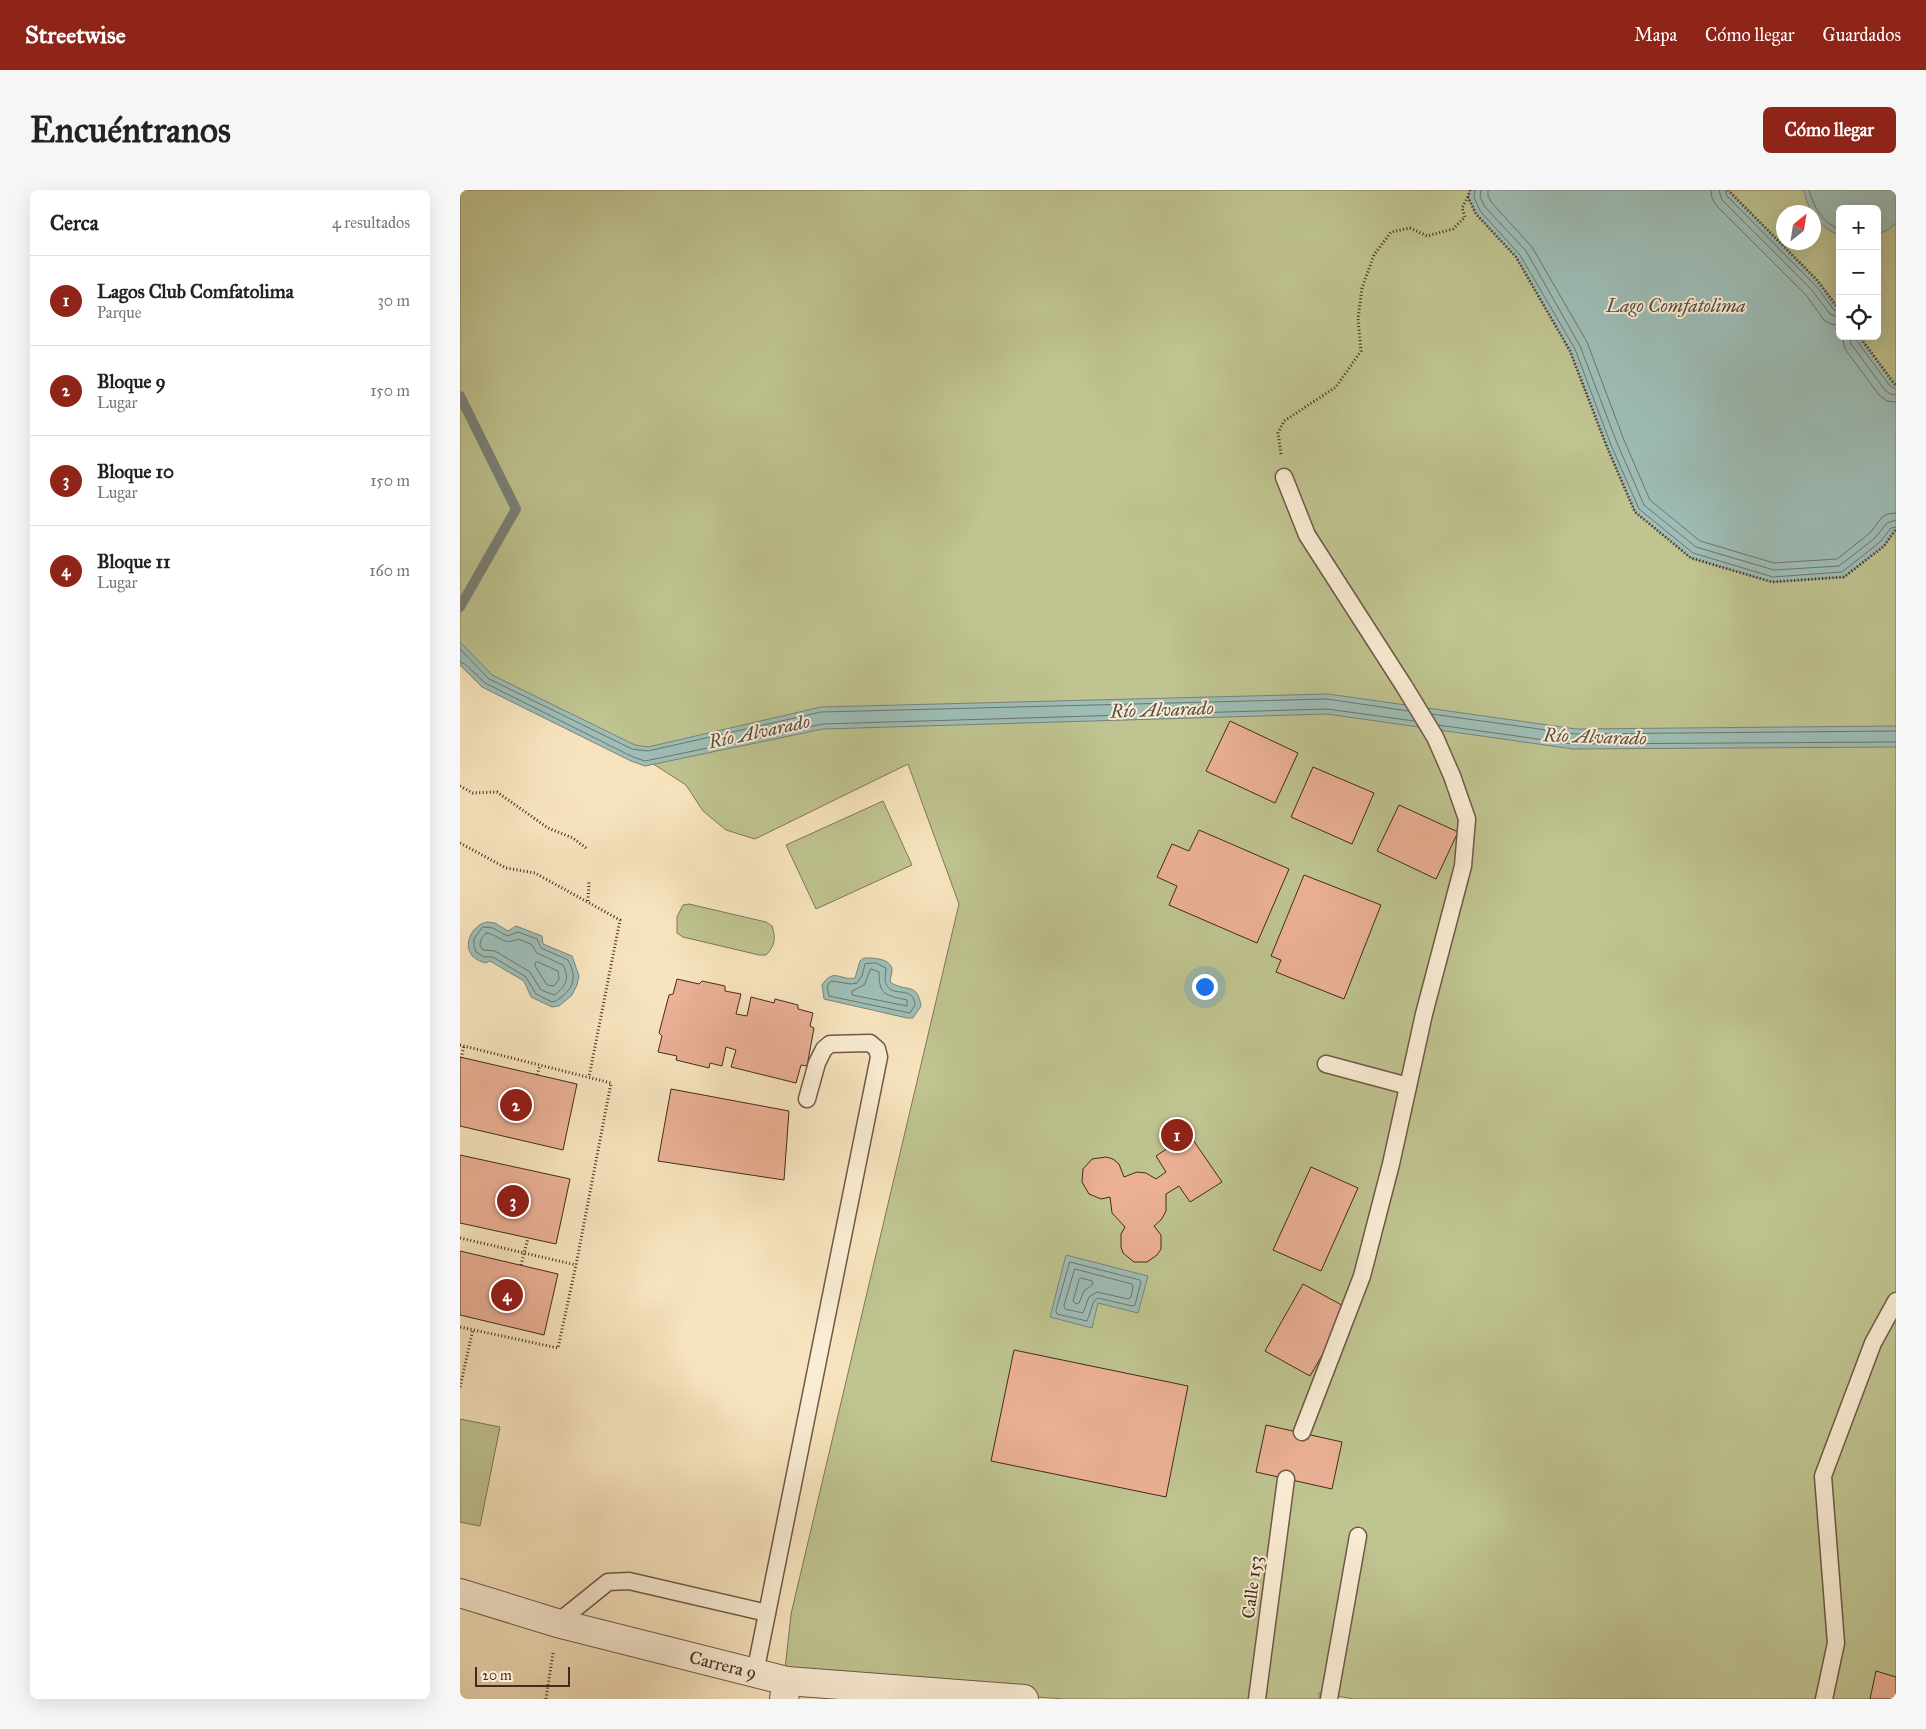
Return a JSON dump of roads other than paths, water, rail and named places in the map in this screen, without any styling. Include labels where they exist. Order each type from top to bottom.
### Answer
[{"type":"street","name":"Carrera 9","points":[[460,1593],[557,1623],[755,1673],[786,1690],[1024,1699]]},
{"type":"lane","points":[[1284,477],[1307,535],[1435,737],[1452,776],[1467,819],[1463,866],[1424,1014],[1391,1164],[1362,1276],[1302,1432]]},
{"type":"lane","points":[[755,1673],[879,1057],[877,1049],[870,1043],[830,1044],[824,1049],[817,1063],[806,1099]]},
{"type":"lane","points":[[1326,1064],[1408,1086]]},
{"type":"lane","points":[[1824,1699],[1836,1644],[1823,1476],[1873,1343],[1896,1301]]},
{"type":"lane","name":"Calle 153","points":[[1258,1699],[1286,1479]]},
{"type":"lane","points":[[1328,1699],[1358,1536]]},
{"type":"lane","points":[[557,1623],[608,1582],[629,1581],[767,1613]]},
{"type":"water","name":"Lago Comfatolima","points":[[1470,190],[1728,190],[1776,239],[1776,250],[1787,250],[1820,283],[1836,305],[1836,340],[1862,340],[1896,386],[1896,529],[1884,546],[1844,577],[1772,582],[1691,558],[1635,512],[1607,447],[1570,351],[1516,257],[1476,214],[1468,197]]},
{"type":"water","points":[[1804,190],[1896,190],[1896,223],[1888,230],[1881,233],[1881,205],[1836,205],[1836,233],[1821,223],[1821,205],[1808,205]]},
{"type":"water","name":"Río Alvarado","points":[[460,642],[492,675],[635,745],[648,747],[821,707],[1328,694],[1576,729],[1896,726],[1896,747],[1573,749],[1327,714],[823,729],[645,766],[631,761],[482,687],[460,665]]},
{"type":"water","points":[[487,922],[495,923],[508,931],[516,926],[542,936],[543,944],[572,956],[579,976],[572,995],[559,1006],[552,1007],[531,997],[524,981],[490,961],[485,963],[477,960],[469,949],[469,939],[478,926]]},
{"type":"water","points":[[864,958],[885,961],[891,966],[892,970],[890,982],[914,990],[917,993],[921,1006],[913,1018],[824,999],[822,985],[826,980],[834,976],[855,978],[860,961]]},
{"type":"water","points":[[1066,1255],[1148,1276],[1138,1313],[1098,1303],[1092,1328],[1050,1317]]},
{"type":"waterway","points":[[460,396],[516,509],[460,607]]},
{"type":"place","name":"Bloque 9","points":[[516,1105]]},
{"type":"place","name":"Lagos Club Comfatolima","points":[[1177,1135]]},
{"type":"place","name":"Bloque 10","points":[[513,1201]]},
{"type":"place","name":"Bloque 11","points":[[507,1295]]}]
